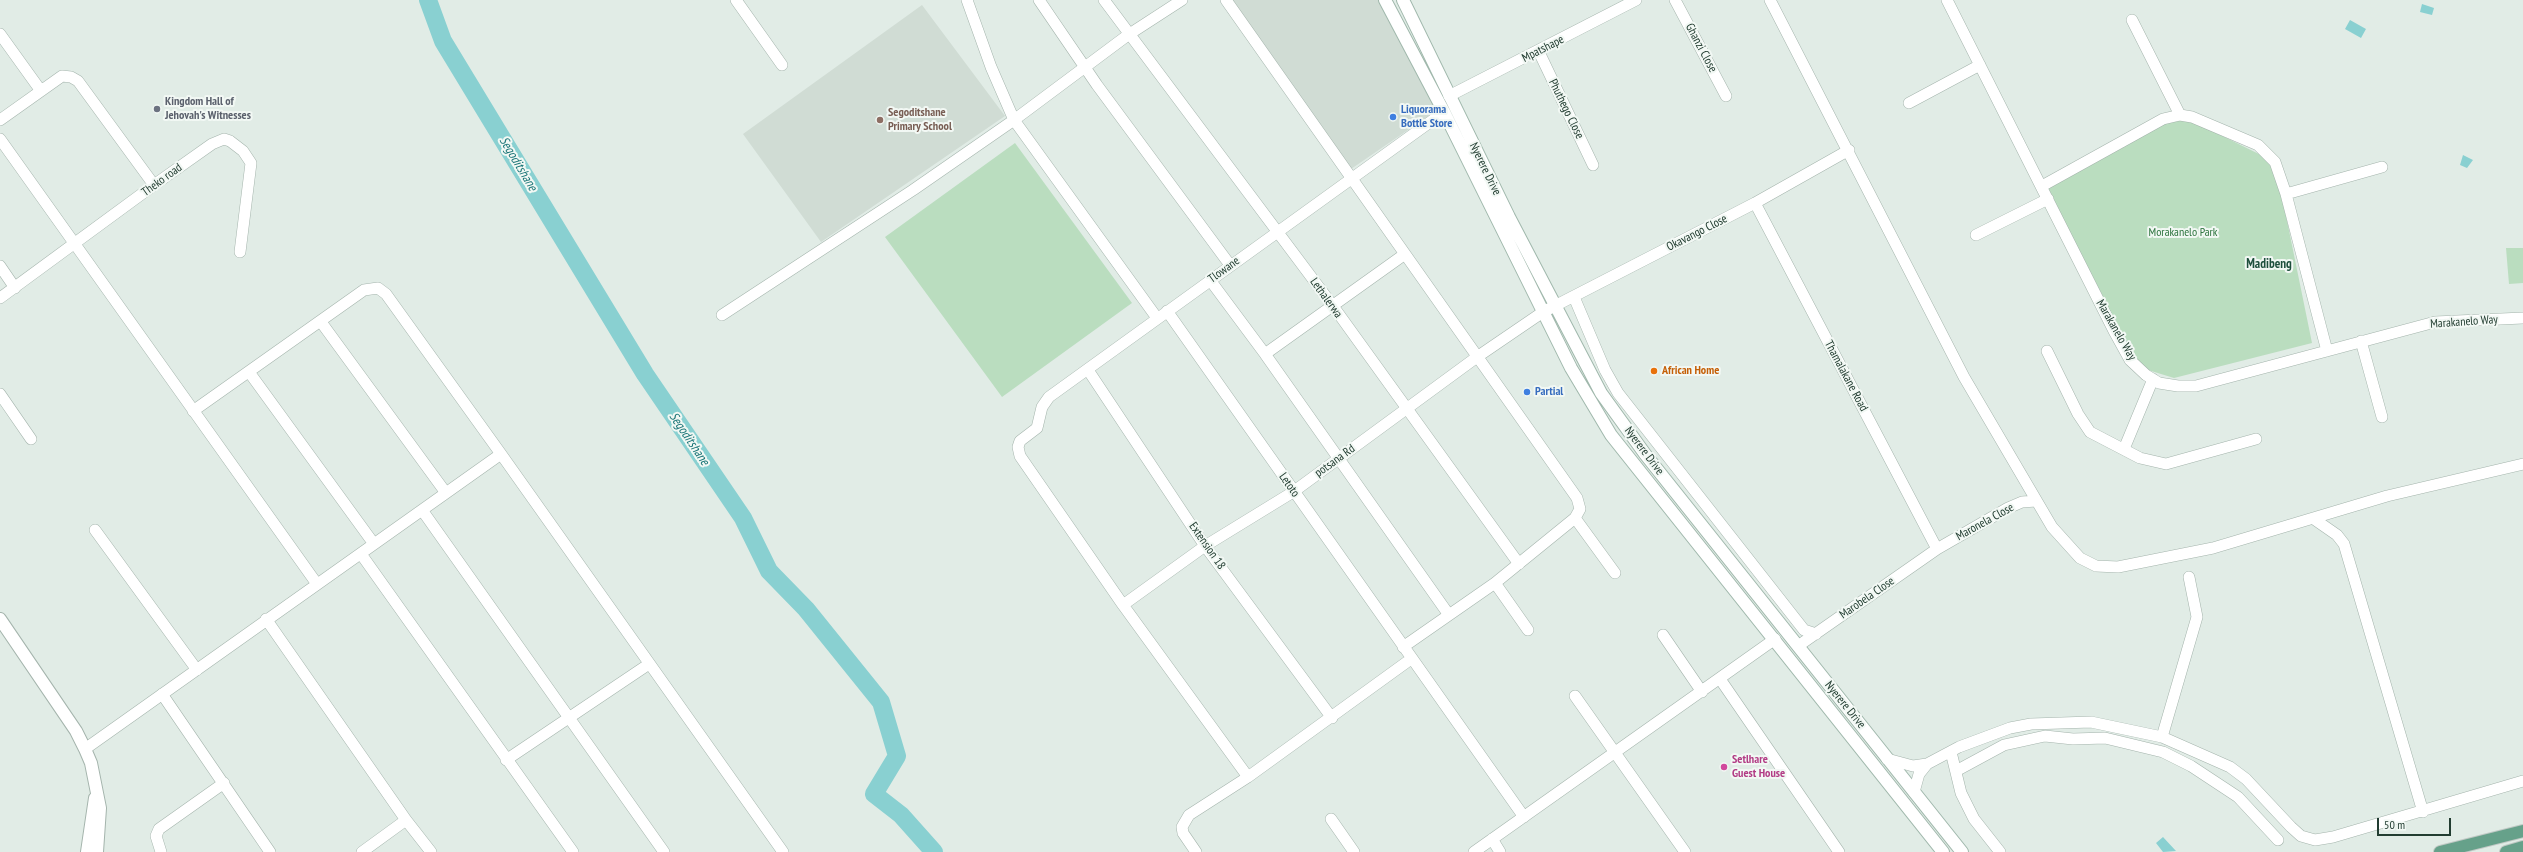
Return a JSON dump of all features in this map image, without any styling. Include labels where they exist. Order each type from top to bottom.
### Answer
[{"type":"main road","name":"Nyerere Drive","points":[[1385,0],[1444,112],[1571,368],[1611,435],[1775,639],[1943,852]]},
{"type":"main road","name":"Nyerere Drive","points":[[1403,0],[1449,96],[1601,393],[1621,421],[1962,852]]},
{"type":"main road","points":[[0,619],[76,732],[91,763],[100,808],[97,852]]},
{"type":"main road","points":[[87,852],[92,806],[97,794]]},
{"type":"main road","points":[[2440,852],[2523,831]]},
{"type":"main road","points":[[2506,852],[2523,847]]},
{"type":"street","points":[[736,0],[782,65]]},
{"type":"street","points":[[967,0],[991,67],[1014,120],[1157,318]]},
{"type":"street","points":[[1039,0],[1085,67],[1230,265]]},
{"type":"street","name":"Lethalerwa","points":[[1104,0],[1128,35],[1278,231],[1519,564]]},
{"type":"street","points":[[722,315],[913,190],[1014,120],[1128,35],[1182,0]]},
{"type":"street","points":[[1226,0],[1353,177],[1405,254],[1577,498],[1580,509],[1575,518],[1495,583],[1403,647]]},
{"type":"street","name":"Mpatshape","points":[[1449,96],[1539,52],[1636,0]]},
{"type":"street","name":"Ghanzi Close","points":[[1675,0],[1726,96]]},
{"type":"street","points":[[1770,0],[1849,150],[1957,364],[2052,527],[2076,553],[2096,566],[2118,567],[2212,548],[2314,519],[2387,496],[2523,464]]},
{"type":"street","name":"Marakanelo Way","points":[[1947,0],[2120,342],[2130,360],[2159,383],[2178,386],[2196,386],[2435,322],[2523,318]]},
{"type":"street","points":[[2132,20],[2180,115]]},
{"type":"street","points":[[0,34],[41,91]]},
{"type":"street","name":"Phuthego Close","points":[[1539,52],[1593,165]]},
{"type":"street","points":[[1909,103],[1980,64]]},
{"type":"street","points":[[0,120],[66,75],[78,81],[154,185]]},
{"type":"street","name":"Tlowane","points":[[1123,605],[1020,456],[1018,447],[1020,441],[1037,428],[1044,401],[1230,265],[1444,112]]},
{"type":"street","points":[[2042,186],[2163,119],[2180,115],[2192,117],[2258,145],[2275,162],[2286,194],[2327,351]]},
{"type":"street","points":[[0,139],[317,584]]},
{"type":"street","name":"Theko road","points":[[0,298],[212,144],[224,140],[236,144],[243,150],[250,163],[240,252]]},
{"type":"street","name":"Okavango Close","points":[[1543,312],[1755,203],[1849,150]]},
{"type":"street","points":[[2286,194],[2382,167]]},
{"type":"street","points":[[1976,235],[2048,199]]},
{"type":"street","name":"Thamalakane Road","points":[[1755,203],[1937,549]]},
{"type":"street","points":[[1265,354],[1405,254]]},
{"type":"street","points":[[0,266],[15,288]]},
{"type":"street","points":[[1210,280],[1265,354],[1449,615]]},
{"type":"street","points":[[193,411],[321,322],[364,290],[378,288],[386,294],[501,454],[783,852]]},
{"type":"street","points":[[1574,297],[1605,370],[1618,393],[1804,630],[1816,634]]},
{"type":"street","name":"Letoto","points":[[1167,311],[1293,492],[1524,817]]},
{"type":"street","name":"potsana Rd","points":[[1123,605],[1205,546],[1293,492],[1477,357],[1543,312]]},
{"type":"street","points":[[321,322],[446,493]]},
{"type":"street","points":[[2361,341],[2382,417]]},
{"type":"street","points":[[2047,351],[2078,414],[2090,432],[2154,463],[2166,464],[2256,439]]},
{"type":"street","name":"Extension 18","points":[[1088,370],[1205,546],[1332,718]]},
{"type":"street","points":[[249,372],[374,544]]},
{"type":"street","points":[[2124,449],[2153,379]]},
{"type":"street","points":[[0,394],[31,439]]},
{"type":"street","points":[[85,749],[266,619],[361,554],[501,454]]},
{"type":"street","name":"Maronela Close","points":[[1937,549],[2008,508],[2022,502],[2036,501]]},
{"type":"street","points":[[422,510],[664,852]]},
{"type":"street","points":[[1575,518],[1615,573]]},
{"type":"street","points":[[2314,519],[2337,535],[2344,544],[2423,812]]},
{"type":"street","points":[[95,530],[197,670]]},
{"type":"street","name":"Marobela Close","points":[[1798,646],[1937,549]]},
{"type":"street","points":[[361,554],[506,760],[573,852]]},
{"type":"street","points":[[2162,737],[2197,617],[2188,577]]},
{"type":"street","points":[[1495,583],[1528,630]]},
{"type":"street","points":[[1123,605],[1248,777]]},
{"type":"street","points":[[266,619],[406,820],[431,852]]},
{"type":"street","points":[[1663,635],[1702,692]]},
{"type":"street","points":[[1474,852],[1775,639]]},
{"type":"street","points":[[1196,852],[1184,833],[1184,821],[1189,815],[1248,777],[1332,718],[1411,659]]},
{"type":"street","points":[[506,760],[649,664]]},
{"type":"street","points":[[1720,679],[1838,852]]},
{"type":"street","points":[[162,694],[270,852]]},
{"type":"street","points":[[1575,696],[1685,852]]},
{"type":"street","points":[[1887,759],[1913,766],[1927,764],[1951,752],[2010,728],[2031,724],[2091,722],[2162,737],[2230,767],[2246,779],[2301,836],[2310,838],[2333,837],[2523,782]]},
{"type":"street","points":[[1956,771],[2004,745],[2046,736],[2073,739],[2105,738],[2163,752],[2191,766],[2238,797],[2278,840]]},
{"type":"street","points":[[1951,752],[1961,793],[1974,819],[2000,852]]},
{"type":"street","points":[[1914,792],[1919,774],[1927,764]]},
{"type":"street","points":[[161,852],[156,836],[159,829],[224,783]]},
{"type":"street","points":[[1331,819],[1354,852]]},
{"type":"street","points":[[362,852],[406,820]]},
{"type":"street","points":[[1492,840],[1500,852]]},
{"type":"shaded area","points":[[1232,0],[1385,0],[1440,108],[1351,169]]},
{"type":"shaded area","name":"Segoditshane Primary School","points":[[922,5],[1005,116],[821,242],[743,134]]},
{"type":"green space","name":"Morakanelo Park","points":[[2180,115],[2275,162],[2312,343],[2174,378],[2148,370],[2130,360],[2042,186]]},
{"type":"green space","points":[[1015,143],[1132,303],[1002,397],[885,237]]},
{"type":"green space","points":[[2506,248],[2523,248],[2523,283],[2509,284]]},
{"type":"water","points":[[2422,4],[2434,8],[2432,15],[2420,12]]},
{"type":"water","points":[[2350,20],[2366,29],[2361,38],[2345,29]]},
{"type":"water","points":[[2463,155],[2473,160],[2467,168],[2460,165]]},
{"type":"water","points":[[2163,837],[2176,851],[2163,852],[2156,843]]},
{"type":"waterway","name":"Segoditshane","points":[[428,0],[443,41],[645,374],[743,518],[769,571],[806,609],[881,702],[897,756],[874,794],[901,815],[934,852]]},
{"type":"place","name":"Kingdom Hall of Jehovah's Witnesses","points":[[157,109]]},
{"type":"place","name":"Liquorama Bottle Store","points":[[1393,117]]},
{"type":"place","name":"Segoditshane Primary School","points":[[880,120]]},
{"type":"place","name":"African Home","points":[[1654,371]]},
{"type":"place","name":"Partial","points":[[1527,392]]},
{"type":"place","name":"Setlhare Guest House","points":[[1724,767]]},
{"type":"district","name":"Madibeng","points":[[2269,264]]}]
